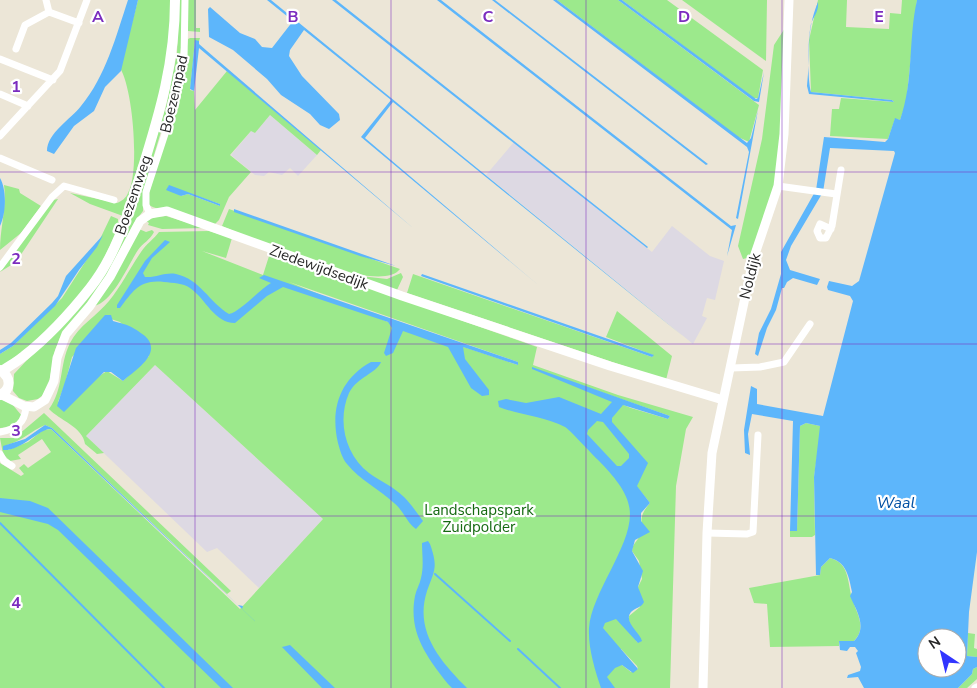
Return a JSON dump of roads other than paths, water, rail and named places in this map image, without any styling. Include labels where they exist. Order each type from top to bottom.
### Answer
[{"type":"main road","name":"Boezemweg","points":[[3,373],[23,358],[70,312],[91,287],[108,260],[121,232],[167,88],[173,55],[176,0]]},
{"type":"main road","points":[[3,373],[3,393]]},
{"type":"street","points":[[46,0],[50,12]]},
{"type":"street","points":[[0,136],[53,80],[66,60],[86,0]]},
{"type":"street","name":"Boezempad","points":[[150,214],[146,205],[146,192],[165,134],[184,60],[185,0]]},
{"type":"street","name":"Noldijk","points":[[703,688],[710,467],[754,260],[778,186],[784,134],[788,0]]},
{"type":"street","points":[[16,49],[25,25],[50,12],[78,23]]},
{"type":"street","points":[[0,59],[53,80]]},
{"type":"street","points":[[0,94],[28,106]]},
{"type":"street","points":[[0,158],[52,180]]},
{"type":"street","points":[[831,229],[841,170]]},
{"type":"street","points":[[0,267],[64,186],[114,200]]},
{"type":"street","points":[[778,186],[836,194]]},
{"type":"street","name":"Ziedewijdsedijk","points":[[150,214],[159,211],[175,213],[411,299],[723,400]]},
{"type":"street","points":[[3,393],[23,405],[40,404],[48,396],[54,381],[57,358],[66,334],[90,306],[110,278],[140,221],[150,214]]},
{"type":"street","points":[[731,368],[760,368],[784,362],[810,324]]},
{"type":"street","points":[[0,432],[19,426],[26,414],[23,405]]},
{"type":"street","points":[[707,533],[747,534],[753,532],[758,435]]},
{"type":"street","points":[[0,454],[4,461],[12,466]]},
{"type":"water","points":[[128,0],[138,0],[121,71],[105,87],[94,111],[74,126],[54,154],[47,151],[48,144],[55,132],[81,106],[104,69]]},
{"type":"water","points":[[267,0],[271,0],[684,337],[393,102],[365,138],[537,284],[361,137],[391,100],[304,30],[290,50],[289,56],[302,76],[339,114],[340,120],[329,129],[320,125],[310,114],[281,95],[267,79],[233,50],[209,37],[208,9],[210,7],[240,33],[255,39],[262,47],[272,48],[293,21]]},
{"type":"water","points":[[332,0],[336,0],[648,247],[647,248]]},
{"type":"water","points":[[437,0],[441,0],[731,226],[736,225],[727,256],[732,230]]},
{"type":"water","points":[[492,0],[495,0],[708,164],[706,165]]},
{"type":"water","points":[[553,0],[557,0],[747,143],[751,138],[758,110],[738,219],[736,218],[749,152],[747,147]]},
{"type":"water","points":[[618,0],[622,0],[756,99],[758,98],[764,72],[759,102],[754,101]]},
{"type":"water","name":"Waal","points":[[917,0],[977,0],[977,552],[969,612],[967,656],[977,657],[977,667],[973,669],[972,674],[958,688],[864,688],[858,677],[847,678],[848,675],[860,671],[861,667],[856,653],[858,651],[855,647],[850,647],[847,651],[840,650],[839,641],[854,641],[860,630],[858,613],[850,596],[852,592],[846,571],[840,563],[830,558],[821,567],[820,575],[816,575],[814,477],[820,426],[806,423],[800,426],[797,531],[790,531],[793,421],[752,414],[748,434],[750,455],[745,453],[744,430],[751,386],[757,389],[757,404],[823,416],[853,301],[850,296],[828,290],[827,287],[829,281],[852,286],[859,281],[894,151],[830,148],[823,192],[791,246],[786,260],[790,270],[820,279],[817,285],[793,278],[782,288],[776,310],[767,328],[758,356],[755,354],[759,333],[771,309],[781,274],[781,252],[816,190],[824,137],[885,142],[888,139],[895,118],[900,120],[904,105]]},
{"type":"water","points":[[818,2],[817,11],[812,22],[814,13]]},
{"type":"water","points":[[195,40],[199,41],[199,44],[207,51],[413,228],[199,48],[194,91],[190,89]]},
{"type":"water","points":[[808,67],[811,92],[892,100],[894,102],[809,94],[807,86]]},
{"type":"water","points":[[0,178],[4,189],[5,202],[4,215],[0,226]]},
{"type":"water","points":[[169,185],[220,204],[220,206],[188,194],[181,196],[166,190]]},
{"type":"water","points":[[234,209],[396,266],[360,256],[234,212]]},
{"type":"water","points":[[103,235],[97,247],[55,306],[13,346],[0,354],[0,350],[11,343],[52,303],[58,296],[66,276]]},
{"type":"water","points":[[165,240],[170,242],[152,258],[143,273],[145,277],[176,274],[184,277],[192,281],[229,314],[239,309],[271,283],[259,278],[264,275],[518,362],[518,365],[463,347],[465,359],[489,390],[489,395],[482,396],[471,388],[448,347],[403,331],[393,353],[386,356],[384,353],[392,328],[388,322],[283,287],[267,296],[235,323],[221,319],[190,288],[174,283],[149,282],[143,284],[133,292],[120,308],[117,308],[117,305],[145,261]]},
{"type":"water","points":[[422,274],[654,355],[652,357],[421,276]]},
{"type":"water","points":[[105,315],[111,315],[113,321],[130,326],[145,336],[150,342],[150,355],[141,366],[123,381],[111,372],[104,372],[64,412],[57,406],[76,348]]},
{"type":"water","points":[[371,362],[381,362],[375,370],[353,387],[345,404],[344,426],[346,436],[349,447],[361,465],[369,473],[400,493],[414,509],[423,521],[416,529],[397,506],[352,470],[341,454],[338,443],[335,418],[340,396],[352,377]]},
{"type":"water","points":[[532,367],[670,416],[668,419],[623,405],[612,418],[612,422],[648,463],[637,486],[650,503],[641,513],[641,521],[650,532],[635,540],[632,551],[643,571],[638,587],[644,602],[631,612],[629,619],[642,641],[638,643],[616,619],[605,623],[603,628],[638,669],[633,673],[622,665],[615,668],[607,677],[615,688],[601,688],[591,651],[589,628],[598,598],[627,534],[630,519],[627,500],[621,487],[612,475],[567,428],[499,407],[498,401],[506,399],[526,403],[559,397],[601,414],[612,402],[532,369]],"holes":[[[597,421],[603,422],[629,454],[629,458],[621,466],[617,466],[587,434],[588,430]]]},
{"type":"water","points":[[45,425],[52,428],[238,605],[243,606],[242,609],[51,429],[47,429],[17,447],[3,450],[3,446],[25,439]]},
{"type":"water","points":[[0,498],[30,501],[48,508],[233,688],[221,688],[58,530],[48,524],[0,512]]},
{"type":"water","points":[[428,541],[435,563],[434,573],[424,606],[427,632],[439,656],[467,688],[452,688],[448,684],[426,654],[414,622],[415,596],[423,565],[422,543]]},
{"type":"water","points":[[280,645],[282,647],[290,645],[335,688],[322,688]]},
{"type":"waterway","points":[[0,523],[164,688]]},
{"type":"waterway","points":[[435,574],[510,641]]},
{"type":"waterway","points":[[518,649],[560,688]]},
{"type":"park label","name":"Landschapspark Zuidpolder","points":[[479,518]]}]
